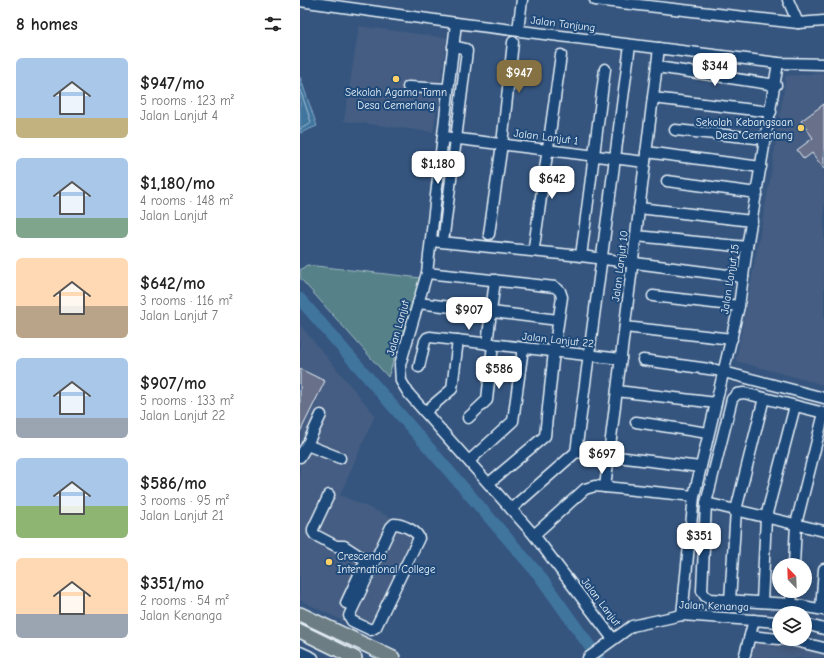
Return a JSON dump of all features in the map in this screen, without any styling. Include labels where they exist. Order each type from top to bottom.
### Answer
[{"type":"main road","points":[[300,614],[393,658]]},
{"type":"main road","points":[[300,631],[355,658]]},
{"type":"street","points":[[518,30],[522,0]]},
{"type":"street","points":[[595,0],[667,4],[798,23],[824,20]]},
{"type":"street","points":[[788,0],[798,23]]},
{"type":"street","name":"Jalan Tanjung","points":[[300,1],[456,23],[778,63],[824,64]]},
{"type":"street","name":"Jalan Lanjut","points":[[456,23],[427,272],[400,365],[401,381],[409,394],[534,535],[613,639]]},
{"type":"street","points":[[489,234],[502,144],[513,42]]},
{"type":"street","points":[[511,509],[576,452],[630,45]]},
{"type":"street","points":[[444,235],[467,51],[466,49],[453,46]]},
{"type":"street","name":"Jalan Lanjut 10","points":[[605,487],[659,48]]},
{"type":"street","points":[[534,247],[561,55]]},
{"type":"street","name":"Jalan Lanjut 15","points":[[682,615],[694,496],[739,306],[747,247],[776,85],[778,63]]},
{"type":"street","points":[[657,67],[776,85]]},
{"type":"street","points":[[581,256],[605,68]]},
{"type":"street","points":[[408,87],[448,89]]},
{"type":"street","points":[[653,98],[771,112]]},
{"type":"street","points":[[675,130],[766,139]]},
{"type":"street","name":"Jalan Lanjut 1","points":[[443,137],[615,158],[646,157],[761,167]]},
{"type":"street","points":[[667,181],[757,193]]},
{"type":"street","points":[[639,208],[752,221]]},
{"type":"street","points":[[636,236],[747,247]]},
{"type":"street","points":[[431,241],[581,256],[743,277]]},
{"type":"street","points":[[427,272],[556,287],[560,291],[562,297],[554,351],[545,436],[489,483]]},
{"type":"street","points":[[468,418],[487,400],[491,313],[495,280]]},
{"type":"street","points":[[653,296],[739,306]]},
{"type":"street","points":[[418,303],[558,320]]},
{"type":"street","points":[[625,327],[732,339]]},
{"type":"street","name":"Jalan Lanjut 22","points":[[419,367],[427,338],[458,340],[621,359]]},
{"type":"street","points":[[425,412],[452,389],[458,340]]},
{"type":"street","points":[[469,461],[514,421],[523,348]]},
{"type":"street","points":[[643,360],[716,370],[824,398]]},
{"type":"street","points":[[617,391],[716,403]]},
{"type":"street","points":[[794,558],[796,524],[824,413],[742,393],[732,399],[706,503],[702,591],[705,596],[710,599],[791,604],[822,609],[824,569]]},
{"type":"street","points":[[730,600],[736,510],[764,398]]},
{"type":"street","points":[[762,602],[766,517],[795,406]]},
{"type":"street","points":[[300,457],[321,415]]},
{"type":"street","points":[[636,422],[708,433]]},
{"type":"street","points":[[307,445],[340,458]]},
{"type":"street","points":[[576,452],[700,467]]},
{"type":"street","points":[[534,535],[585,489],[595,486],[694,496]]},
{"type":"street","points":[[329,495],[313,528],[313,532],[315,535],[336,546],[344,546],[364,559],[365,562],[346,603],[353,606]]},
{"type":"street","points":[[706,503],[824,531]]},
{"type":"street","points":[[398,524],[418,534],[418,539],[375,628],[370,629],[350,619],[349,614],[353,606],[393,525],[398,524]]},
{"type":"street","points":[[791,598],[791,604]]},
{"type":"street","name":"Jalan Kenanga","points":[[588,658],[626,629],[637,624],[682,615],[772,621]]},
{"type":"street","points":[[744,658],[754,620]]},
{"type":"street","points":[[812,626],[824,629]]},
{"type":"street","points":[[750,636],[772,638]]},
{"type":"street","points":[[812,645],[824,648]]},
{"type":"street","points":[[300,652],[313,658]]},
{"type":"shaded area","name":"Sekolah Agama Tamn Desa Cemerlang","points":[[359,26],[447,38],[433,132],[344,121]]},
{"type":"shaded area","points":[[824,73],[824,385],[736,361],[770,180],[786,76]]},
{"type":"shaded area","points":[[300,325],[375,415],[340,495],[425,532],[376,637],[300,600]]},
{"type":"shaded area","points":[[752,639],[772,641],[772,646],[806,646],[824,651],[824,658],[746,658]]},
{"type":"green space","points":[[307,265],[421,278],[388,377],[300,278],[300,270]]},
{"type":"water","points":[[300,77],[317,126],[300,133]]},
{"type":"building","points":[[824,104],[824,169],[812,153],[804,159],[797,150],[813,138],[801,121]]},
{"type":"building","points":[[300,369],[325,381],[300,432]]},
{"type":"waterway","points":[[300,299],[539,575],[598,658]]},
{"type":"place","name":"Sekolah Agama Tamn Desa Cemerlang","points":[[396,79]]},
{"type":"place","name":"Sekolah Kebangsaan Desa Cemerlang","points":[[801,128]]},
{"type":"place","name":"Crescendo International College","points":[[329,562]]}]
